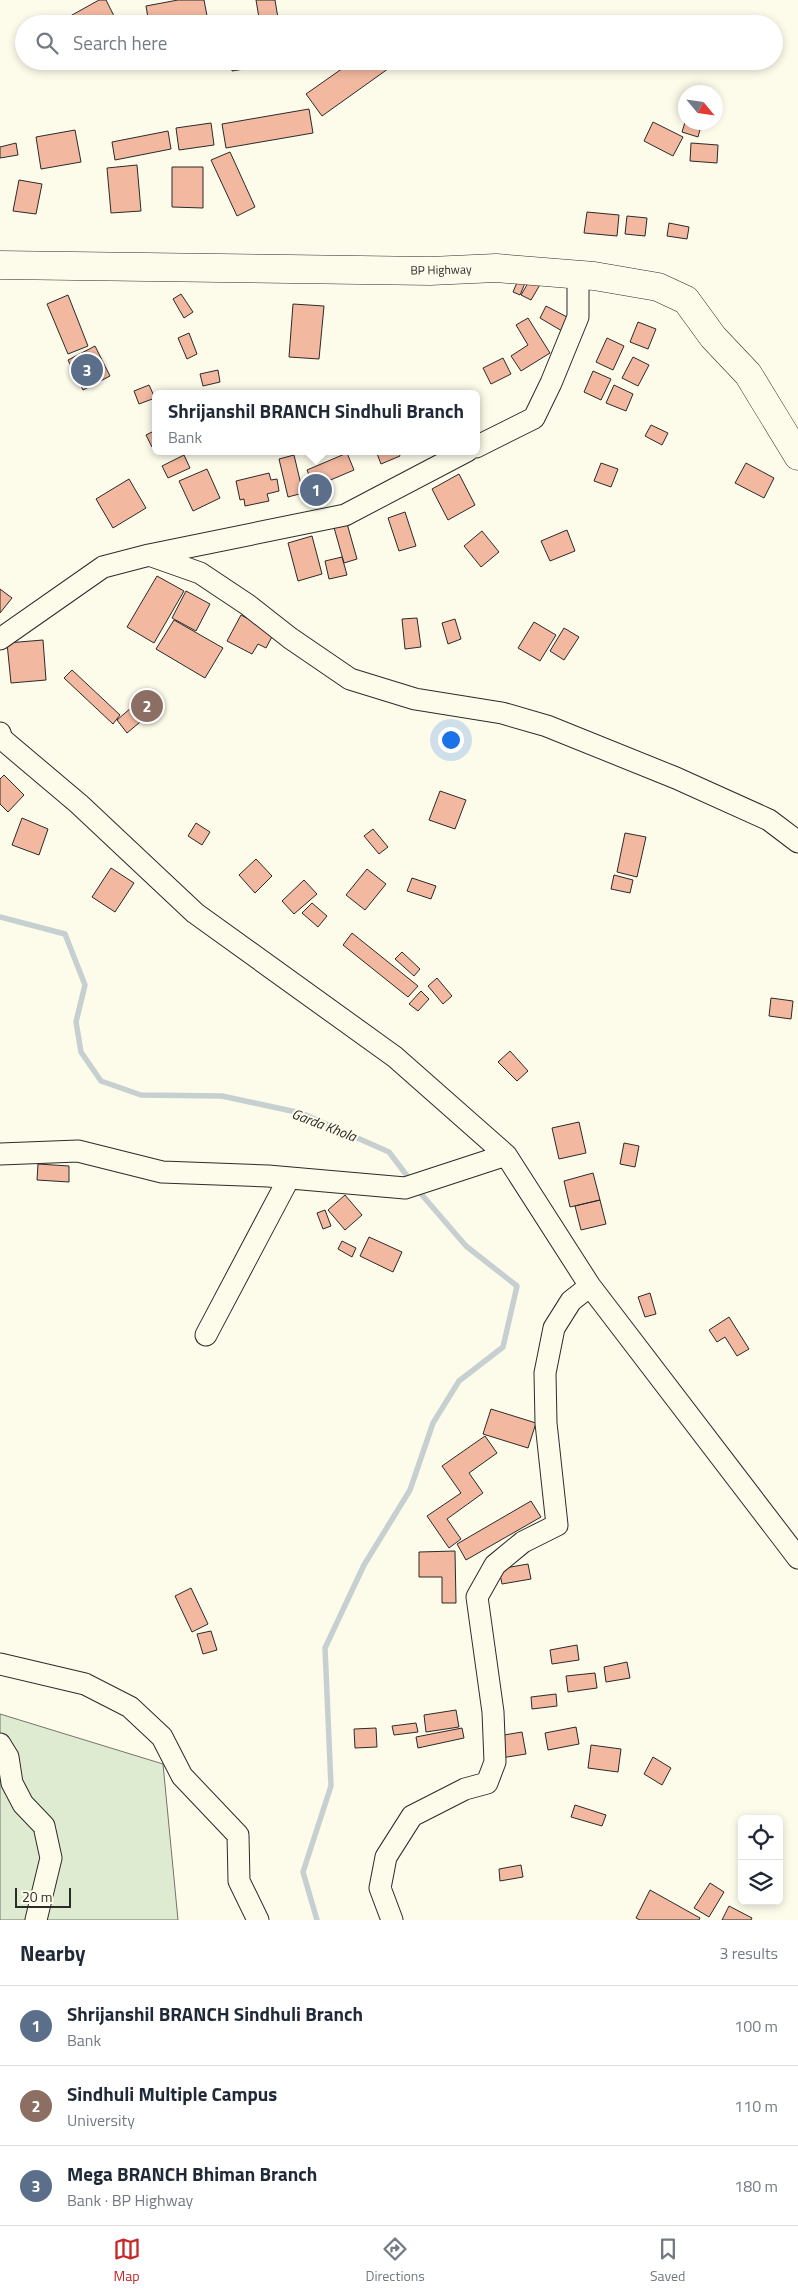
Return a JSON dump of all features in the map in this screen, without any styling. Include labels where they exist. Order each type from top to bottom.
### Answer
[{"type":"highway","name":"BP Highway","points":[[0,265],[430,271],[496,268],[602,277],[658,286],[686,300],[713,337],[748,374],[798,456]]},
{"type":"street","points":[[480,445],[534,418],[551,383],[578,317],[578,275]]},
{"type":"street","points":[[0,638],[103,567],[149,555],[345,515],[460,455]]},
{"type":"street","points":[[149,555],[200,573],[248,605],[290,638],[350,679],[415,699],[502,713],[547,726],[676,778],[768,820],[798,842]]},
{"type":"street","points":[[0,733],[2,739],[79,804],[195,913],[395,1057],[506,1155],[590,1286],[798,1558]]},
{"type":"street","points":[[0,1154],[78,1152],[162,1172],[289,1178],[405,1188],[506,1155]]},
{"type":"street","points":[[206,1335],[289,1178]]},
{"type":"street","points":[[392,1920],[380,1888],[384,1865],[386,1857],[412,1816],[465,1789],[487,1782],[495,1762],[493,1712],[477,1597],[495,1565],[523,1542],[557,1525],[546,1423],[545,1373],[554,1328],[571,1301],[590,1286]]},
{"type":"street","points":[[0,1664],[85,1684],[130,1707],[162,1737],[182,1776],[238,1835],[239,1881],[258,1920]]},
{"type":"street","points":[[0,1744],[8,1757],[12,1783],[23,1804],[44,1826],[51,1858],[36,1920]]},
{"type":"green space","points":[[0,1714],[163,1764],[178,1920],[0,1920]]},
{"type":"building","points":[[99,0],[106,0],[114,15],[72,15]]},
{"type":"building","points":[[178,0],[204,0],[207,15],[148,15],[146,6]]},
{"type":"building","points":[[256,0],[275,0],[278,15],[258,15]]},
{"type":"building","points":[[340,70],[386,70],[322,116],[306,94]]},
{"type":"building","points":[[309,109],[313,133],[226,148],[222,124]]},
{"type":"building","points":[[653,122],[683,137],[673,156],[644,141]]},
{"type":"building","points":[[211,123],[214,145],[179,150],[176,128]]},
{"type":"building","points":[[75,130],[81,162],[41,169],[36,137]]},
{"type":"building","points":[[683,130],[700,130],[698,137],[682,132]]},
{"type":"building","points":[[168,131],[171,149],[115,160],[112,142]]},
{"type":"building","points":[[16,143],[18,155],[0,158],[0,147]]},
{"type":"building","points":[[691,143],[718,145],[717,163],[690,161]]},
{"type":"building","points":[[230,152],[255,207],[237,216],[211,160]]},
{"type":"building","points":[[137,165],[141,211],[111,213],[107,168]]},
{"type":"building","points":[[172,167],[203,167],[203,208],[172,207]]},
{"type":"building","points":[[19,180],[42,184],[36,214],[13,211]]},
{"type":"building","points":[[587,212],[619,215],[617,236],[584,233]]},
{"type":"building","points":[[627,216],[647,218],[645,236],[625,234]]},
{"type":"building","points":[[669,223],[689,227],[687,239],[667,236]]},
{"type":"building","points":[[521,273],[528,276],[520,295],[513,292]]},
{"type":"building","points":[[531,278],[541,283],[531,300],[521,295]]},
{"type":"building","points":[[181,294],[193,312],[184,318],[173,299]]},
{"type":"building","points":[[68,295],[88,346],[68,354],[47,304]]},
{"type":"building","points":[[293,304],[324,306],[319,359],[289,357]]},
{"type":"building","points":[[546,306],[569,318],[562,331],[540,318]]},
{"type":"building","points":[[528,318],[550,353],[521,371],[511,356],[528,345],[516,325]]},
{"type":"building","points":[[638,322],[656,329],[648,349],[630,342]]},
{"type":"building","points":[[189,333],[197,354],[187,359],[178,338]]},
{"type":"building","points":[[607,338],[624,346],[613,370],[596,362]]},
{"type":"building","points":[[95,346],[110,376],[83,390],[68,360]]},
{"type":"building","points":[[633,357],[649,365],[638,386],[622,378]]},
{"type":"building","points":[[503,358],[511,374],[491,384],[483,368]]},
{"type":"building","points":[[218,370],[220,382],[203,386],[200,374]]},
{"type":"building","points":[[593,371],[611,379],[601,400],[584,392]]},
{"type":"building","points":[[149,385],[152,392],[152,399],[139,404],[134,391]]},
{"type":"building","points":[[614,385],[633,394],[626,411],[606,403]]},
{"type":"building","points":[[651,425],[668,433],[662,445],[645,436]]},
{"type":"building","points":[[152,432],[152,447],[146,435]]},
{"type":"building","points":[[184,455],[190,468],[168,478],[162,466]]},
{"type":"building","points":[[294,455],[303,493],[288,497],[279,459]]},
{"type":"building","points":[[342,455],[348,455],[354,470],[314,487],[307,470]]},
{"type":"building","points":[[378,455],[400,455],[400,456],[381,464]]},
{"type":"building","points":[[601,463],[618,469],[611,487],[594,481]]},
{"type":"building","points":[[746,463],[774,478],[764,498],[735,483]]},
{"type":"building","points":[[207,469],[220,498],[193,511],[179,481]]},
{"type":"building","points":[[269,473],[271,480],[277,479],[279,491],[267,494],[269,501],[245,506],[244,499],[240,500],[236,481]]},
{"type":"building","points":[[459,474],[475,505],[448,520],[432,489]]},
{"type":"building","points":[[129,479],[146,508],[113,528],[96,499]]},
{"type":"building","points":[[405,512],[416,546],[399,551],[388,518]]},
{"type":"building","points":[[346,520],[357,559],[344,563],[333,524]]},
{"type":"building","points":[[567,530],[575,551],[550,561],[541,541]]},
{"type":"building","points":[[482,531],[499,552],[481,567],[464,546]]},
{"type":"building","points":[[312,536],[322,574],[298,581],[288,543]]},
{"type":"building","points":[[342,557],[347,575],[329,579],[325,561]]},
{"type":"building","points":[[157,576],[184,591],[154,643],[127,627]]},
{"type":"building","points":[[0,589],[12,598],[0,613]]},
{"type":"building","points":[[186,591],[210,604],[196,631],[172,618]]},
{"type":"building","points":[[241,615],[274,633],[266,648],[258,644],[252,654],[227,641]]},
{"type":"building","points":[[417,618],[421,647],[405,649],[402,619]]},
{"type":"building","points":[[455,619],[461,639],[448,644],[442,623]]},
{"type":"building","points":[[174,620],[223,648],[205,678],[156,649]]},
{"type":"building","points":[[534,622],[556,635],[540,661],[518,648]]},
{"type":"building","points":[[564,628],[579,637],[564,660],[550,651]]},
{"type":"building","points":[[43,640],[46,680],[11,683],[7,643]]},
{"type":"building","points":[[72,670],[120,715],[113,724],[64,678]]},
{"type":"building","points":[[147,694],[158,707],[127,733],[117,720]]},
{"type":"building","points":[[4,775],[24,795],[8,812],[0,804],[0,779]]},
{"type":"building","points":[[440,791],[466,800],[455,829],[429,820]]},
{"type":"building","points":[[22,818],[48,829],[39,855],[12,845]]},
{"type":"building","points":[[196,823],[210,832],[202,845],[188,836]]},
{"type":"building","points":[[373,829],[388,847],[379,854],[364,836]]},
{"type":"building","points":[[625,833],[646,837],[637,877],[617,872]]},
{"type":"building","points":[[256,859],[272,876],[255,893],[239,875]]},
{"type":"building","points":[[111,868],[134,883],[115,912],[92,897]]},
{"type":"building","points":[[367,869],[386,884],[365,910],[346,895]]},
{"type":"building","points":[[614,875],[633,880],[630,893],[611,889]]},
{"type":"building","points":[[412,878],[436,886],[431,899],[407,891]]},
{"type":"building","points":[[304,880],[317,894],[294,914],[282,901]]},
{"type":"building","points":[[312,903],[327,916],[318,927],[302,913]]},
{"type":"building","points":[[352,933],[418,986],[408,997],[343,945]]},
{"type":"building","points":[[402,952],[420,969],[414,976],[395,959]]},
{"type":"building","points":[[437,978],[452,996],[443,1004],[428,986]]},
{"type":"building","points":[[421,991],[429,999],[418,1011],[409,1004]]},
{"type":"building","points":[[771,998],[793,1001],[791,1019],[769,1016]]},
{"type":"building","points":[[510,1051],[528,1071],[517,1081],[498,1062]]},
{"type":"building","points":[[579,1122],[586,1153],[559,1159],[552,1128]]},
{"type":"building","points":[[624,1143],[639,1146],[635,1167],[620,1164]]},
{"type":"building","points":[[38,1164],[69,1166],[69,1182],[37,1180]]},
{"type":"building","points":[[593,1173],[600,1200],[570,1207],[564,1181]]},
{"type":"building","points":[[345,1195],[362,1215],[345,1230],[328,1210]]},
{"type":"building","points":[[600,1200],[606,1224],[581,1230],[575,1206]]},
{"type":"building","points":[[325,1210],[331,1226],[323,1229],[317,1213]]},
{"type":"building","points":[[369,1237],[402,1252],[393,1272],[360,1256]]},
{"type":"building","points":[[342,1241],[356,1248],[352,1257],[338,1249]]},
{"type":"building","points":[[650,1293],[656,1314],[645,1317],[638,1297]]},
{"type":"building","points":[[729,1317],[749,1349],[737,1356],[725,1337],[717,1342],[709,1330]]},
{"type":"building","points":[[491,1409],[536,1423],[528,1448],[483,1434]]},
{"type":"building","points":[[485,1436],[497,1453],[469,1473],[483,1493],[447,1519],[461,1539],[449,1548],[427,1516],[461,1493],[442,1466]]},
{"type":"building","points":[[531,1501],[541,1517],[466,1560],[457,1544]]},
{"type":"building","points":[[455,1551],[456,1603],[442,1603],[442,1577],[419,1577],[419,1552]]},
{"type":"building","points":[[528,1564],[531,1579],[502,1584],[499,1569]]},
{"type":"building","points":[[191,1588],[208,1624],[192,1632],[175,1596]]},
{"type":"building","points":[[211,1631],[217,1650],[203,1654],[197,1634]]},
{"type":"building","points":[[577,1645],[579,1660],[552,1664],[550,1650]]},
{"type":"building","points":[[627,1662],[630,1678],[606,1682],[604,1667]]},
{"type":"building","points":[[595,1673],[597,1688],[568,1692],[566,1676]]},
{"type":"building","points":[[556,1694],[557,1706],[532,1709],[531,1697]]},
{"type":"building","points":[[456,1710],[459,1727],[426,1732],[424,1715]]},
{"type":"building","points":[[416,1723],[418,1732],[394,1735],[392,1726]]},
{"type":"building","points":[[576,1727],[579,1744],[548,1750],[545,1733]]},
{"type":"building","points":[[376,1728],[377,1747],[355,1748],[354,1729]]},
{"type":"building","points":[[462,1728],[464,1738],[418,1748],[416,1737]]},
{"type":"building","points":[[522,1732],[526,1754],[501,1758],[498,1736]]},
{"type":"building","points":[[591,1745],[621,1749],[618,1772],[588,1768]]},
{"type":"building","points":[[653,1757],[671,1768],[662,1785],[644,1774]]},
{"type":"building","points":[[575,1805],[606,1815],[602,1826],[571,1817]]},
{"type":"building","points":[[521,1865],[523,1877],[500,1881],[499,1869]]},
{"type":"building","points":[[710,1883],[724,1892],[709,1917],[694,1908]]},
{"type":"building","points":[[650,1890],[700,1918],[699,1920],[640,1920],[636,1918]]},
{"type":"building","points":[[729,1906],[752,1918],[751,1920],[722,1920]]},
{"type":"waterway","name":"Garda Khola","points":[[0,917],[65,934],[85,985],[76,1022],[81,1052],[101,1081],[141,1095],[222,1096],[301,1113],[389,1152],[411,1181]]},
{"type":"waterway","points":[[317,1920],[303,1872],[331,1786],[325,1648],[364,1565],[410,1490],[433,1423],[459,1381],[503,1347],[517,1286],[466,1246],[416,1188]]},
{"type":"place","name":"Mega BRANCH Bhiman Branch","points":[[87,370]]},
{"type":"place","name":"Shrijanshil BRANCH Sindhuli Branch","points":[[316,490]]},
{"type":"place","name":"Sindhuli Multiple Campus","points":[[147,706]]}]
